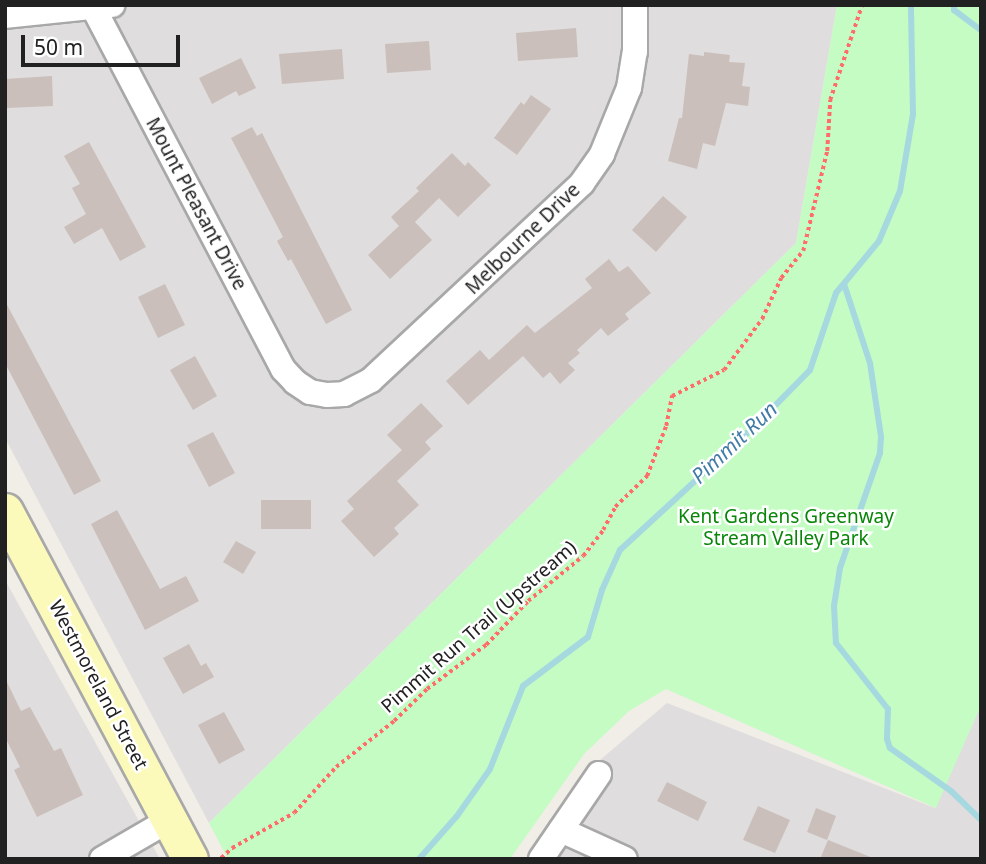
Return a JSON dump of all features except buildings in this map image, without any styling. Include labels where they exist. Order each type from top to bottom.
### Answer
[{"type":"main road","name":"Westmoreland Street","points":[[5,511],[190,859]]},
{"type":"street","name":"Melbourne Drive","points":[[307,402],[344,394],[371,380],[582,183],[608,144],[629,88],[635,52],[635,5]]},
{"type":"street","name":"Mount Pleasant Drive","points":[[102,6],[283,369],[307,402]]},
{"type":"street","points":[[5,16],[102,6]]},
{"type":"street","points":[[541,859],[599,774]]},
{"type":"street","points":[[102,859],[169,821]]},
{"type":"street","points":[[561,830],[625,859]]},
{"type":"path","name":"Pimmit Run Trail (Upstream)","points":[[221,858],[232,848],[294,813],[336,766],[394,721],[427,689],[486,645],[528,601],[583,556],[603,530],[615,507],[647,476],[666,426],[673,396],[683,388],[724,370],[762,319],[781,278],[803,251],[827,151],[830,100],[862,5]]},
{"type":"shaded area","points":[[5,5],[837,5],[796,243],[209,823],[5,438]]},
{"type":"shaded area","points":[[5,580],[160,859],[5,859]]},
{"type":"shaded area","points":[[667,703],[935,808],[981,705],[981,859],[532,859],[580,777]]},
{"type":"green space","name":"Kent Gardens Greenway Stream Valley Park","points":[[837,5],[981,5],[981,705],[936,808],[666,689],[629,711],[584,754],[510,859],[228,859],[209,823],[796,243]]},
{"type":"waterway","name":"Pimmit Run","points":[[419,859],[457,816],[490,769],[523,686],[588,637],[602,590],[620,550],[756,425],[810,370],[836,293],[879,241],[900,191],[913,114],[911,5]]},
{"type":"waterway","points":[[954,5],[954,10],[981,30]]},
{"type":"waterway","points":[[844,284],[870,363],[881,437],[880,453],[840,568],[834,606],[836,643],[888,709],[887,739],[890,748],[951,791],[981,820]]}]
